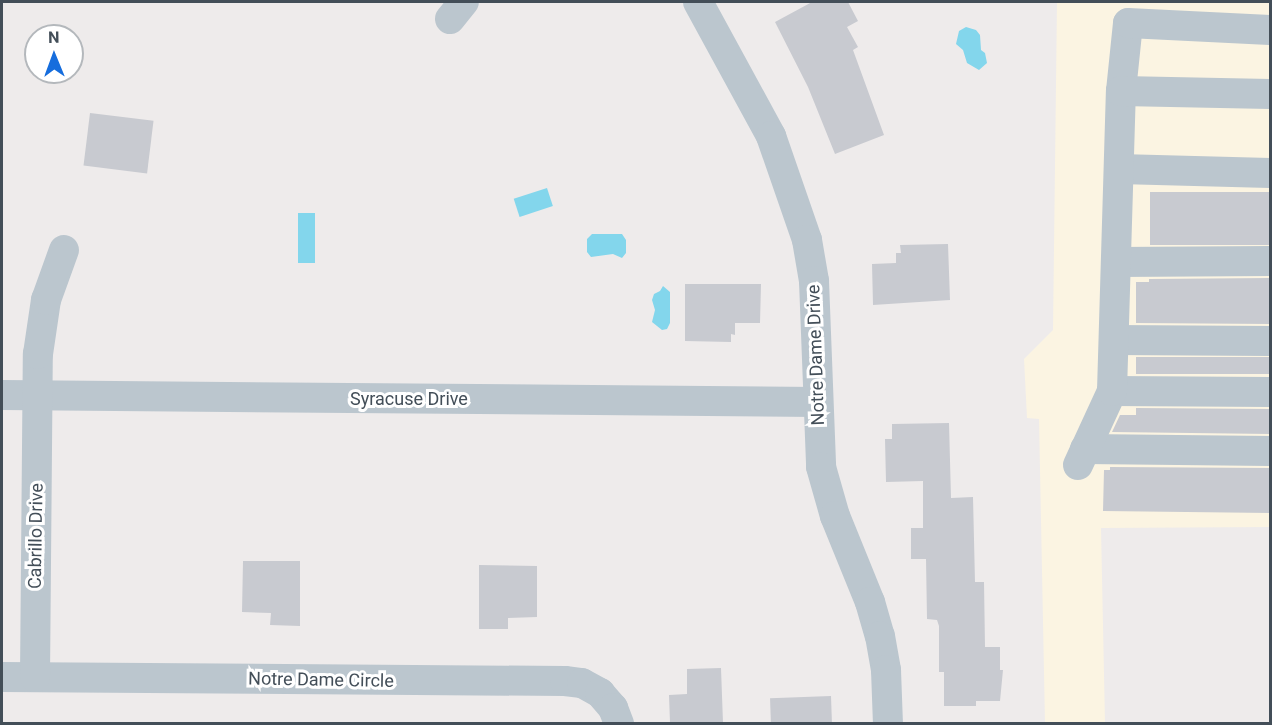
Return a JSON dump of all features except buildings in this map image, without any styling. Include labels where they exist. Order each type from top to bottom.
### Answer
[{"type":"street","name":"Notre Dame Drive","points":[[698,2],[771,136],[801,218],[814,281],[821,467],[835,516],[870,602],[880,636],[886,670],[888,723]]},
{"type":"street","points":[[1270,30],[1128,23],[1121,91],[1112,392],[1082,457],[1270,450]]},
{"type":"street","points":[[1121,91],[1270,94]]},
{"type":"street","points":[[1119,169],[1270,173]]},
{"type":"street","name":"Cabrillo Drive","points":[[34,677],[38,354],[46,300],[64,250]]},
{"type":"street","points":[[1117,262],[1270,261]]},
{"type":"street","points":[[1114,340],[1270,341]]},
{"type":"street","points":[[1112,392],[1270,392]]},
{"type":"street","name":"Syracuse Drive","points":[[2,395],[817,402]]},
{"type":"street","name":"Notre Dame Circle","points":[[2,677],[565,681],[582,683],[600,693],[613,708],[619,723]]},
{"type":"shaded area","points":[[1057,2],[1270,3],[1270,527],[1101,528],[1105,723],[1045,723],[1039,419],[1027,418],[1024,359],[1053,330]]},
{"type":"water","points":[[966,27],[976,30],[980,35],[981,50],[985,53],[987,63],[979,70],[967,63],[963,50],[956,44],[959,31]]},
{"type":"water","points":[[547,188],[553,206],[520,217],[514,199]]},
{"type":"water","points":[[298,213],[315,213],[315,263],[298,263]]},
{"type":"water","points":[[592,234],[622,234],[626,240],[626,253],[622,258],[613,254],[591,257],[587,252],[587,239]]},
{"type":"water","points":[[663,286],[670,292],[670,323],[667,329],[662,330],[652,322],[655,310],[652,300],[654,294]]}]
